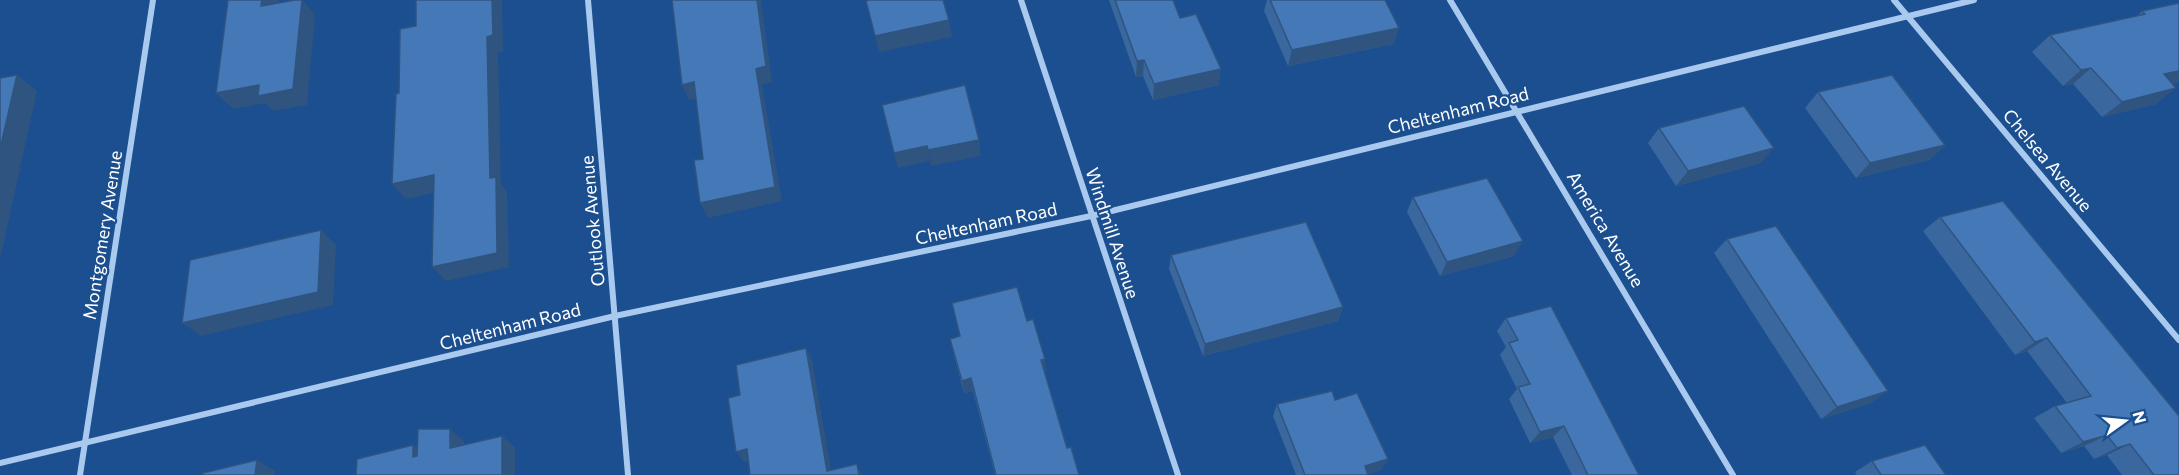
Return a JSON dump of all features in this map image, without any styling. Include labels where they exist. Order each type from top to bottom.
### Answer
[{"type":"street","name":"Montgomery Avenue","points":[[80,475],[153,0]]},
{"type":"street","name":"Outlook Avenue","points":[[588,0],[628,475]]},
{"type":"street","name":"Windmill Avenue","points":[[1021,0],[1178,475]]},
{"type":"street","name":"America Avenue","points":[[1450,0],[1733,475]]},
{"type":"street","name":"Chelsea Avenue","points":[[1893,0],[2179,340]]},
{"type":"street","name":"Cheltenham Road","points":[[0,463],[615,316],[1091,216],[1974,0]]},
{"type":"building","points":[[228,0],[262,0],[261,6],[302,0],[293,89],[258,96],[259,85],[216,93]]},
{"type":"building","points":[[416,0],[492,0],[493,35],[487,37],[490,178],[496,177],[497,253],[432,267],[434,175],[392,184],[396,94],[399,93],[400,29],[416,26]]},
{"type":"building","points":[[672,0],[757,0],[766,66],[756,69],[775,187],[700,203],[694,160],[703,159],[694,82],[682,85]]},
{"type":"building","points":[[943,0],[949,20],[875,36],[866,1]]},
{"type":"building","points":[[1115,0],[1173,0],[1180,18],[1196,14],[1221,69],[1154,84],[1144,60],[1137,61]]},
{"type":"building","points":[[1270,0],[1385,0],[1399,28],[1292,50]]},
{"type":"building","points":[[2179,3],[2179,71],[2164,74],[2176,88],[2122,102],[2091,68],[2081,70],[2050,35],[2145,14],[2142,11]]},
{"type":"building","points":[[17,75],[0,149],[0,78]]},
{"type":"building","points":[[1892,75],[1945,145],[1870,163],[1818,92]]},
{"type":"building","points":[[965,85],[979,140],[928,150],[927,146],[894,153],[882,105]]},
{"type":"building","points":[[1744,106],[1774,148],[1688,171],[1659,128]]},
{"type":"building","points":[[1487,178],[1523,241],[1447,262],[1413,197]]},
{"type":"building","points":[[2003,201],[2179,416],[2179,475],[2154,475],[2130,444],[2117,448],[2107,435],[2083,442],[2055,406],[2091,396],[2047,338],[2035,342],[1940,217]]},
{"type":"building","points":[[1306,222],[1343,307],[1205,344],[1171,255]]},
{"type":"building","points":[[1776,226],[1888,391],[1837,407],[1727,239]]},
{"type":"building","points":[[321,230],[318,292],[182,323],[190,260]]},
{"type":"building","points":[[1017,287],[1027,321],[1033,319],[1045,359],[1041,360],[1067,448],[1071,447],[1079,475],[996,475],[971,378],[962,381],[950,339],[960,336],[952,303]]},
{"type":"building","points":[[1551,306],[1639,475],[1588,475],[1564,426],[1540,432],[1518,387],[1530,384],[1509,343],[1518,340],[1506,318]]},
{"type":"building","points":[[806,348],[827,471],[857,464],[859,475],[750,475],[747,449],[736,452],[728,398],[740,395],[736,365]]},
{"type":"building","points":[[1332,391],[1335,400],[1357,393],[1388,459],[1365,466],[1368,475],[1305,475],[1277,404]]},
{"type":"building","points":[[418,429],[450,429],[450,448],[502,436],[502,475],[356,475],[357,459],[413,445],[413,457],[417,456]]},
{"type":"building","points":[[1925,445],[1946,475],[1881,475],[1872,461]]},
{"type":"building","points":[[257,460],[255,475],[203,475],[203,473]]}]
